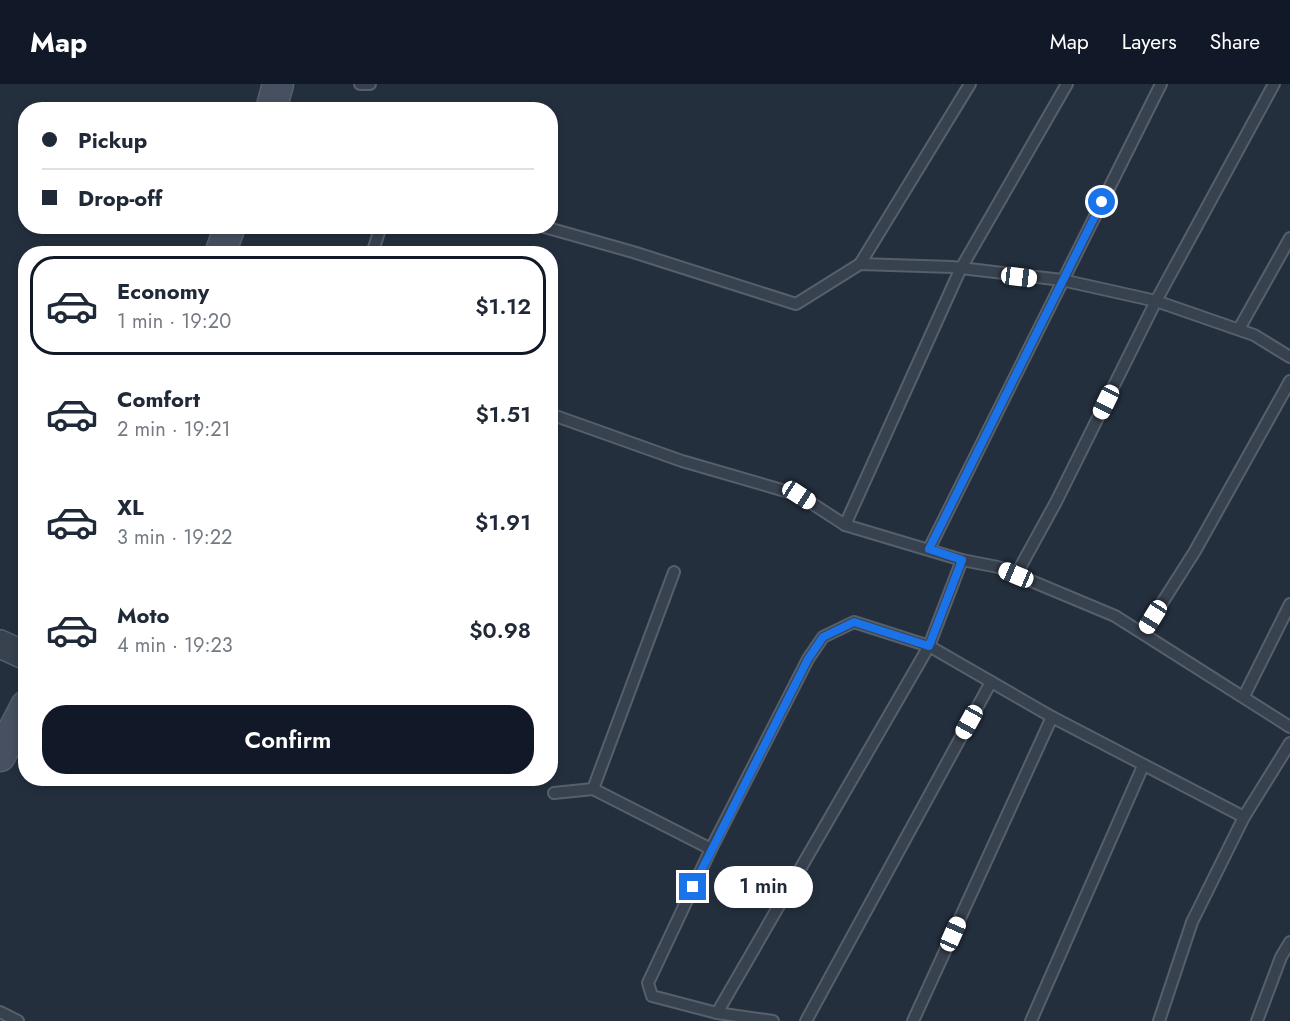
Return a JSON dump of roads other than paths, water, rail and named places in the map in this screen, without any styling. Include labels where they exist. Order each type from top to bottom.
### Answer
[{"type":"main road","points":[[273,102],[278,84]]},
{"type":"main road","points":[[0,756],[18,721]]},
{"type":"street","points":[[0,644],[18,652]]},
{"type":"lane","points":[[360,84],[370,84]]},
{"type":"lane","points":[[558,231],[796,303],[860,264],[970,84]]},
{"type":"lane","points":[[845,525],[960,270],[1067,84]]},
{"type":"lane","points":[[929,549],[1161,84]]},
{"type":"lane","points":[[1016,575],[1056,502],[1156,301],[1274,84]]},
{"type":"lane","points":[[1239,329],[1290,238]]},
{"type":"lane","points":[[860,264],[960,270],[1062,280],[1156,301],[1254,334],[1290,357]]},
{"type":"lane","points":[[1143,633],[1195,551],[1290,381]]},
{"type":"lane","points":[[558,417],[682,460],[799,495],[845,525],[962,560],[998,567],[1115,616],[1290,727]]},
{"type":"lane","points":[[717,1012],[929,646],[962,560]]},
{"type":"lane","points":[[593,789],[674,572]]},
{"type":"lane","points":[[1244,696],[1290,604]]},
{"type":"lane","points":[[773,1021],[717,1012],[652,996],[648,983],[711,849],[808,659],[823,637],[854,622],[929,646],[1052,717],[1244,817]]},
{"type":"lane","points":[[806,1021],[991,682]]},
{"type":"lane","points":[[913,1021],[1052,717]]},
{"type":"lane","points":[[1159,1021],[1192,922],[1244,817],[1290,743]]},
{"type":"lane","points":[[1031,1021],[1143,766]]},
{"type":"lane","points":[[554,794],[593,789],[711,849]]},
{"type":"lane","points":[[1257,1021],[1281,957],[1290,942]]},
{"type":"lane","points":[[0,1012],[18,1021]]}]
